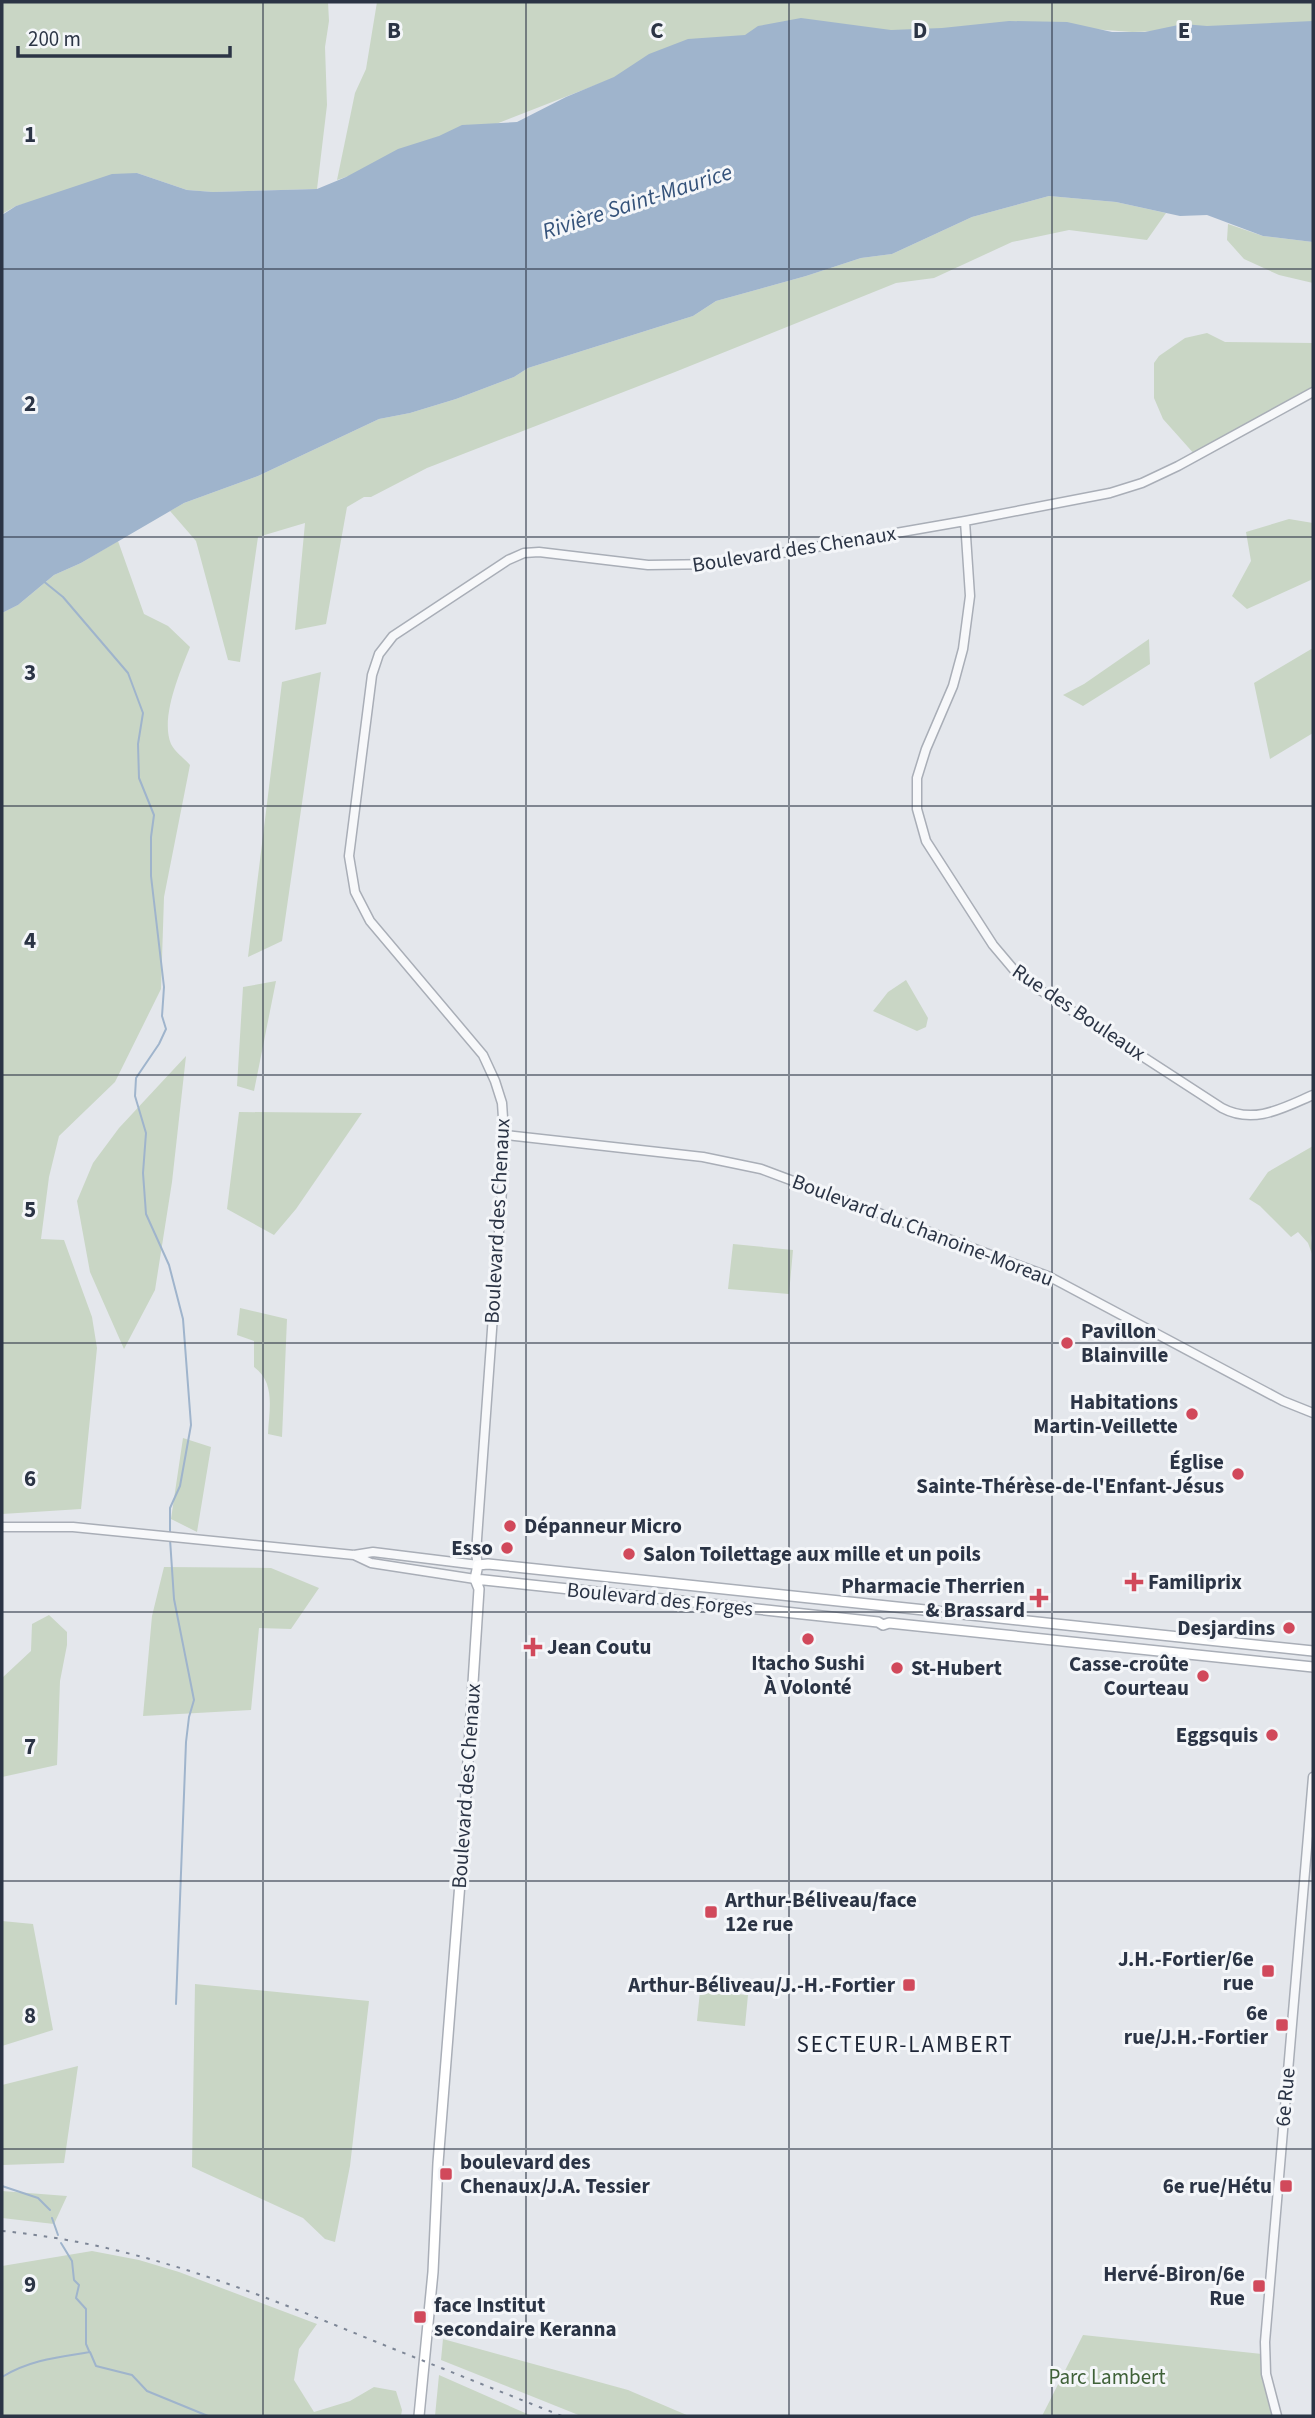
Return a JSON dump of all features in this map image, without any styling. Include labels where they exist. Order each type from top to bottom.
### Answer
[{"type":"main road","name":"Boulevard des Forges","points":[[478,1566],[500,1565],[1313,1651]]},
{"type":"main road","name":"Boulevard des Chenaux","points":[[419,2416],[433,2272],[438,2163],[461,1870],[479,1589],[475,1580],[478,1566]]},
{"type":"main road","name":"Boulevard des Forges","points":[[475,1580],[869,1621],[883,1625],[1313,1667]]},
{"type":"street","name":"Boulevard des Chenaux","points":[[478,1566],[505,1135],[503,1110],[498,1088],[481,1051],[370,921],[359,902],[352,881],[349,856],[372,675],[376,659],[384,645],[416,619],[504,562],[524,553],[539,552],[648,565],[709,565],[770,557],[965,522],[1110,493],[1140,484],[1242,433],[1313,392]]},
{"type":"street","name":"Rue des Bouleaux","points":[[965,522],[970,596],[964,649],[953,686],[926,749],[917,778],[918,815],[926,841],[934,855],[993,945],[1020,977],[1222,1108],[1247,1116],[1261,1116],[1313,1095]]},
{"type":"street","name":"Boulevard du Chanoine-Moreau","points":[[505,1135],[703,1157],[761,1169],[1050,1277],[1272,1395],[1313,1413]]},
{"type":"street","name":"Boulevard des Forges","points":[[2,1527],[73,1527],[354,1555],[373,1552],[478,1566]]},
{"type":"street","name":"Boulevard des Forges","points":[[354,1555],[371,1563],[475,1580]]},
{"type":"street","points":[[967,1632],[968,1615]]},
{"type":"street","name":"6e Rue","points":[[1277,2416],[1266,2374],[1265,2342],[1313,1777]]},
{"type":"green space","points":[[2,2],[328,2],[329,21],[325,47],[327,105],[317,189],[213,192],[187,190],[137,173],[16,206],[2,214]]},
{"type":"green space","points":[[377,2],[1313,2],[1313,26],[1132,32],[1039,25],[642,67],[455,140],[337,180],[355,93],[366,69]]},
{"type":"green space","points":[[1049,196],[1116,202],[1166,213],[1147,240],[1069,230],[1012,242],[934,278],[896,283],[427,468],[371,497],[364,497],[347,507],[326,624],[295,630],[305,523],[258,537],[240,662],[228,660],[196,541],[170,511],[184,503],[258,476],[379,419],[456,399],[514,377],[528,368],[693,316],[716,301],[861,258],[892,254],[972,217]]},
{"type":"green space","points":[[1228,224],[1263,236],[1313,242],[1313,283],[1279,275],[1244,259],[1227,240]]},
{"type":"green space","points":[[1207,333],[1225,342],[1313,343],[1313,387],[1196,456],[1163,419],[1154,398],[1154,363],[1159,356],[1185,338]]},
{"type":"green space","points":[[1289,519],[1313,523],[1313,579],[1247,609],[1232,596],[1251,561],[1246,532]]},
{"type":"green space","points":[[118,541],[144,614],[168,626],[190,647],[173,695],[168,733],[171,744],[190,765],[164,897],[161,989],[115,1082],[59,1136],[49,1177],[41,1239],[64,1240],[92,1317],[97,1348],[81,1509],[2,1514],[2,613],[18,605],[54,575]]},
{"type":"green space","points":[[1149,639],[1150,664],[1083,706],[1063,695],[1084,684]]},
{"type":"green space","points":[[1313,648],[1313,733],[1270,759],[1254,683]]},
{"type":"green space","points":[[321,672],[282,941],[248,957],[282,682]]},
{"type":"green space","points":[[906,980],[928,1018],[926,1027],[917,1031],[873,1011],[888,992]]},
{"type":"green space","points":[[276,981],[254,1091],[237,1086],[243,987]]},
{"type":"green space","points":[[186,1056],[172,1182],[155,1290],[124,1349],[90,1272],[77,1201],[93,1163],[119,1128]]},
{"type":"green space","points":[[239,1112],[362,1113],[296,1209],[274,1235],[227,1209]]},
{"type":"green space","points":[[1313,1146],[1312,1254],[1308,1243],[1298,1232],[1291,1237],[1260,1206],[1249,1199],[1268,1172]]},
{"type":"green space","points":[[733,1244],[793,1250],[789,1294],[728,1289]]},
{"type":"green space","points":[[240,1308],[287,1319],[282,1437],[268,1434],[268,1389],[261,1373],[254,1367],[254,1341],[237,1335]]},
{"type":"green space","points":[[183,1438],[211,1447],[197,1532],[171,1519]]},
{"type":"green space","points":[[164,1567],[271,1568],[319,1588],[291,1629],[259,1628],[251,1710],[143,1716],[152,1616]]},
{"type":"green space","points":[[49,1615],[67,1632],[60,1681],[57,1765],[2,1777],[2,1678],[31,1651],[32,1624]]},
{"type":"green space","points":[[2,1921],[33,1924],[53,2030],[2,2046]]},
{"type":"green space","points":[[195,1984],[369,2001],[350,2166],[335,2242],[325,2239],[303,2218],[192,2167]]},
{"type":"green space","points":[[700,1991],[748,1995],[745,2026],[697,2021]]},
{"type":"green space","points":[[78,2066],[64,2163],[2,2165],[2,2085]]},
{"type":"green space","points":[[2,2191],[67,2196],[54,2224],[2,2218]]},
{"type":"green space","points":[[92,2251],[139,2260],[179,2272],[317,2324],[299,2349],[294,2380],[314,2412],[350,2401],[374,2387],[396,2391],[402,2410],[401,2416],[2,2416],[2,2266]]},
{"type":"green space","name":"Parc Lambert","points":[[1083,2335],[1262,2354],[1270,2404],[1275,2416],[1042,2416]]},
{"type":"green space","points":[[443,2339],[628,2390],[689,2416],[581,2416],[441,2360]]},
{"type":"green space","points":[[439,2375],[532,2416],[435,2416]]},
{"type":"water","name":"Rivière Saint-Maurice","points":[[801,18],[891,30],[1009,21],[1067,22],[1112,32],[1145,32],[1183,24],[1207,26],[1313,21],[1313,242],[1263,236],[1207,215],[1180,216],[1116,202],[1049,196],[972,217],[892,254],[861,258],[716,301],[693,316],[528,368],[514,377],[456,399],[379,419],[258,476],[184,503],[81,563],[54,575],[18,605],[2,613],[2,215],[16,206],[112,174],[137,173],[187,190],[213,192],[317,189],[398,149],[439,136],[462,125],[517,122],[614,77],[649,54],[688,39],[745,35],[758,26]]},
{"type":"waterway","points":[[42,580],[63,597],[128,673],[143,713],[138,744],[139,778],[154,815],[151,876],[164,987],[162,1016],[166,1029],[136,1078],[135,1096],[146,1133],[143,1173],[146,1214],[169,1265],[183,1319],[191,1425],[180,1486],[170,1508],[170,1534]]},
{"type":"waterway","points":[[170,1539],[174,1599],[194,1700],[186,1742],[176,2004]]},
{"type":"waterway","points":[[2,2186],[38,2198],[50,2210]]},
{"type":"waterway","points":[[52,2218],[58,2235]]},
{"type":"waterway","points":[[61,2243],[72,2261],[74,2280],[79,2285],[76,2298],[86,2309],[86,2344],[89,2351]]},
{"type":"waterway","points":[[2,2377],[34,2363],[90,2352],[96,2366],[132,2375],[147,2391],[208,2416]]},
{"type":"railway","points":[[2,2231],[100,2246],[192,2272],[283,2304],[562,2416]]},
{"type":"place","name":"Pavillon Blainville","points":[[1067,1343]]},
{"type":"place","name":"Habitations Martin-Veillette","points":[[1192,1414]]},
{"type":"place","name":"Église Sainte-Thérèse-de-l'Enfant-Jésus","points":[[1238,1474]]},
{"type":"place","name":"Dépanneur Micro","points":[[510,1526]]},
{"type":"place","name":"Esso","points":[[507,1548]]},
{"type":"place","name":"Salon Toilettage aux mille et un poils","points":[[629,1554]]},
{"type":"place","name":"Familiprix","points":[[1134,1582]]},
{"type":"place","name":"Pharmacie Therrien & Brassard","points":[[1039,1598]]},
{"type":"place","name":"Desjardins","points":[[1289,1628]]},
{"type":"place","name":"Itacho Sushi À Volonté","points":[[808,1639]]},
{"type":"place","name":"Jean Coutu","points":[[533,1647]]},
{"type":"place","name":"St-Hubert","points":[[897,1668]]},
{"type":"place","name":"Casse-croûte Courteau","points":[[1203,1676]]},
{"type":"place","name":"Eggsquis","points":[[1272,1735]]},
{"type":"place","name":"Arthur-Béliveau/face 12e rue","points":[[711,1912]]},
{"type":"place","name":"J.H.-Fortier/6e rue","points":[[1268,1971]]},
{"type":"place","name":"Arthur-Béliveau/J.-H.-Fortier","points":[[909,1985]]},
{"type":"place","name":"6e rue/J.H.-Fortier","points":[[1282,2025]]},
{"type":"place","name":"boulevard des Chenaux/J.A. Tessier","points":[[446,2174]]},
{"type":"place","name":"6e rue/Hétu","points":[[1286,2186]]},
{"type":"place","name":"Hervé-Biron/6e Rue","points":[[1259,2286]]},
{"type":"place","name":"face Institut secondaire Keranna","points":[[420,2317]]},
{"type":"district","name":"SECTEUR-LAMBERT","points":[[905,2044]]}]
